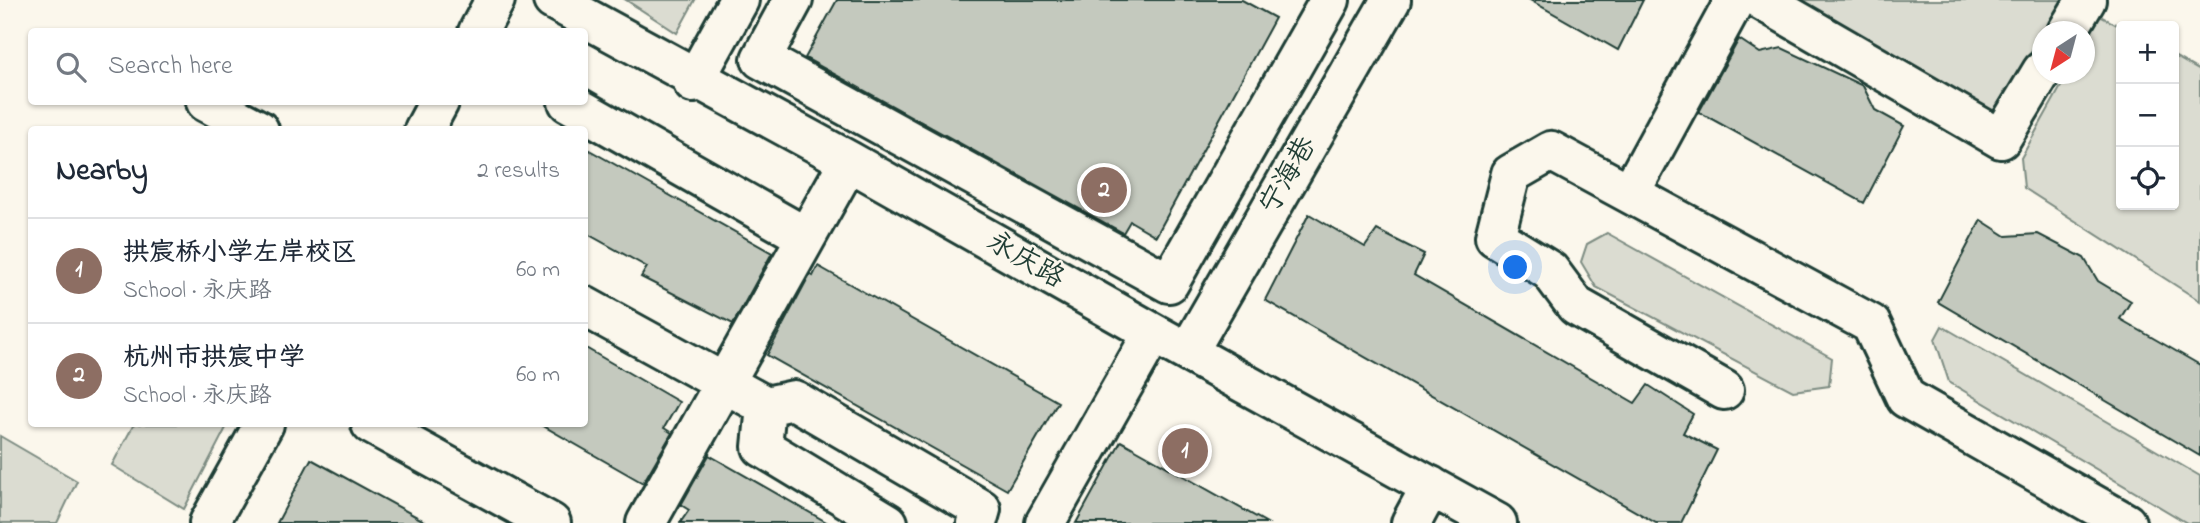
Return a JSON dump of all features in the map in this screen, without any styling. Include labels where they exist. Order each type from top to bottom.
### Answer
[{"type":"street","points":[[480,28],[495,0]]},
{"type":"street","name":"永庆路","points":[[553,0],[694,80],[849,160],[1153,333],[1497,523]]},
{"type":"street","points":[[694,80],[739,0]]},
{"type":"street","points":[[793,0],[761,59],[1169,283],[1327,1]]},
{"type":"street","name":"宁海巷","points":[[1188,352],[1391,0]]},
{"type":"street","points":[[1630,193],[1735,0]]},
{"type":"street","points":[[1761,0],[2001,139],[2034,84]]},
{"type":"street","points":[[2074,21],[2086,0]]},
{"type":"street","points":[[212,105],[251,126]]},
{"type":"street","points":[[426,126],[437,105]]},
{"type":"street","points":[[573,105],[806,237]]},
{"type":"street","points":[[1724,390],[1576,306],[1550,271],[1495,237],[1511,174],[1551,151],[1871,324],[1906,398],[2126,523]]},
{"type":"street","points":[[646,523],[849,160]]},
{"type":"street","points":[[588,308],[766,406],[794,400],[981,509],[977,523]]},
{"type":"street","points":[[1045,523],[1153,333]]},
{"type":"street","points":[[766,406],[762,447],[888,523]]},
{"type":"street","points":[[209,523],[262,427]]},
{"type":"street","points":[[377,427],[551,523]]},
{"type":"street","points":[[1411,523],[1431,486]]},
{"type":"shaded area","points":[[626,0],[695,0],[677,33]]},
{"type":"shaded area","points":[[1799,0],[2065,0],[2051,21],[2032,21],[2032,51],[1993,111]]},
{"type":"shaded area","points":[[2100,16],[2116,24],[2116,210],[2179,210],[2179,59],[2200,71],[2200,301],[2024,188],[2021,158],[2062,84],[2095,84],[2095,25]]},
{"type":"shaded area","points":[[1607,233],[1832,358],[1829,386],[1793,391],[1596,287],[1581,262],[1587,244]]},
{"type":"shaded area","points":[[1942,326],[2200,476],[2200,523],[2187,523],[1949,382],[1935,339]]},
{"type":"shaded area","points":[[132,427],[226,427],[184,509],[112,465]]},
{"type":"shaded area","points":[[0,436],[77,481],[57,523],[0,523]]},
{"type":"building","points":[[837,0],[1242,0],[1275,18],[1156,236],[1130,221],[1123,233],[805,58]]},
{"type":"building","points":[[1530,0],[1643,0],[1618,50]]},
{"type":"building","points":[[1739,39],[1760,53],[1782,48],[1863,86],[1875,110],[1904,126],[1864,203],[1699,112]]},
{"type":"building","points":[[588,149],[772,253],[733,324],[641,277],[647,267],[588,234]]},
{"type":"building","points":[[1309,214],[1365,247],[1377,230],[1424,254],[1414,275],[1635,403],[1648,385],[1693,414],[1683,433],[1717,450],[1681,523],[1656,523],[1265,300]]},
{"type":"building","points":[[1981,220],[2006,236],[2038,234],[2084,258],[2098,281],[2131,301],[2120,319],[2200,365],[2200,456],[1938,302]]},
{"type":"building","points":[[818,266],[1058,402],[1007,490],[767,355],[810,274],[813,276]]},
{"type":"building","points":[[588,349],[679,402],[664,428],[672,433],[643,483],[545,427],[588,427]]},
{"type":"building","points":[[1121,441],[1267,523],[1076,523]]},
{"type":"building","points":[[709,455],[828,523],[680,523],[689,510],[681,505]]},
{"type":"building","points":[[311,459],[428,523],[277,523]]},
{"type":"place","name":"杭州市拱宸中学","points":[[1104,190]]},
{"type":"place","name":"拱宸桥小学左岸校区","points":[[1185,451]]}]
